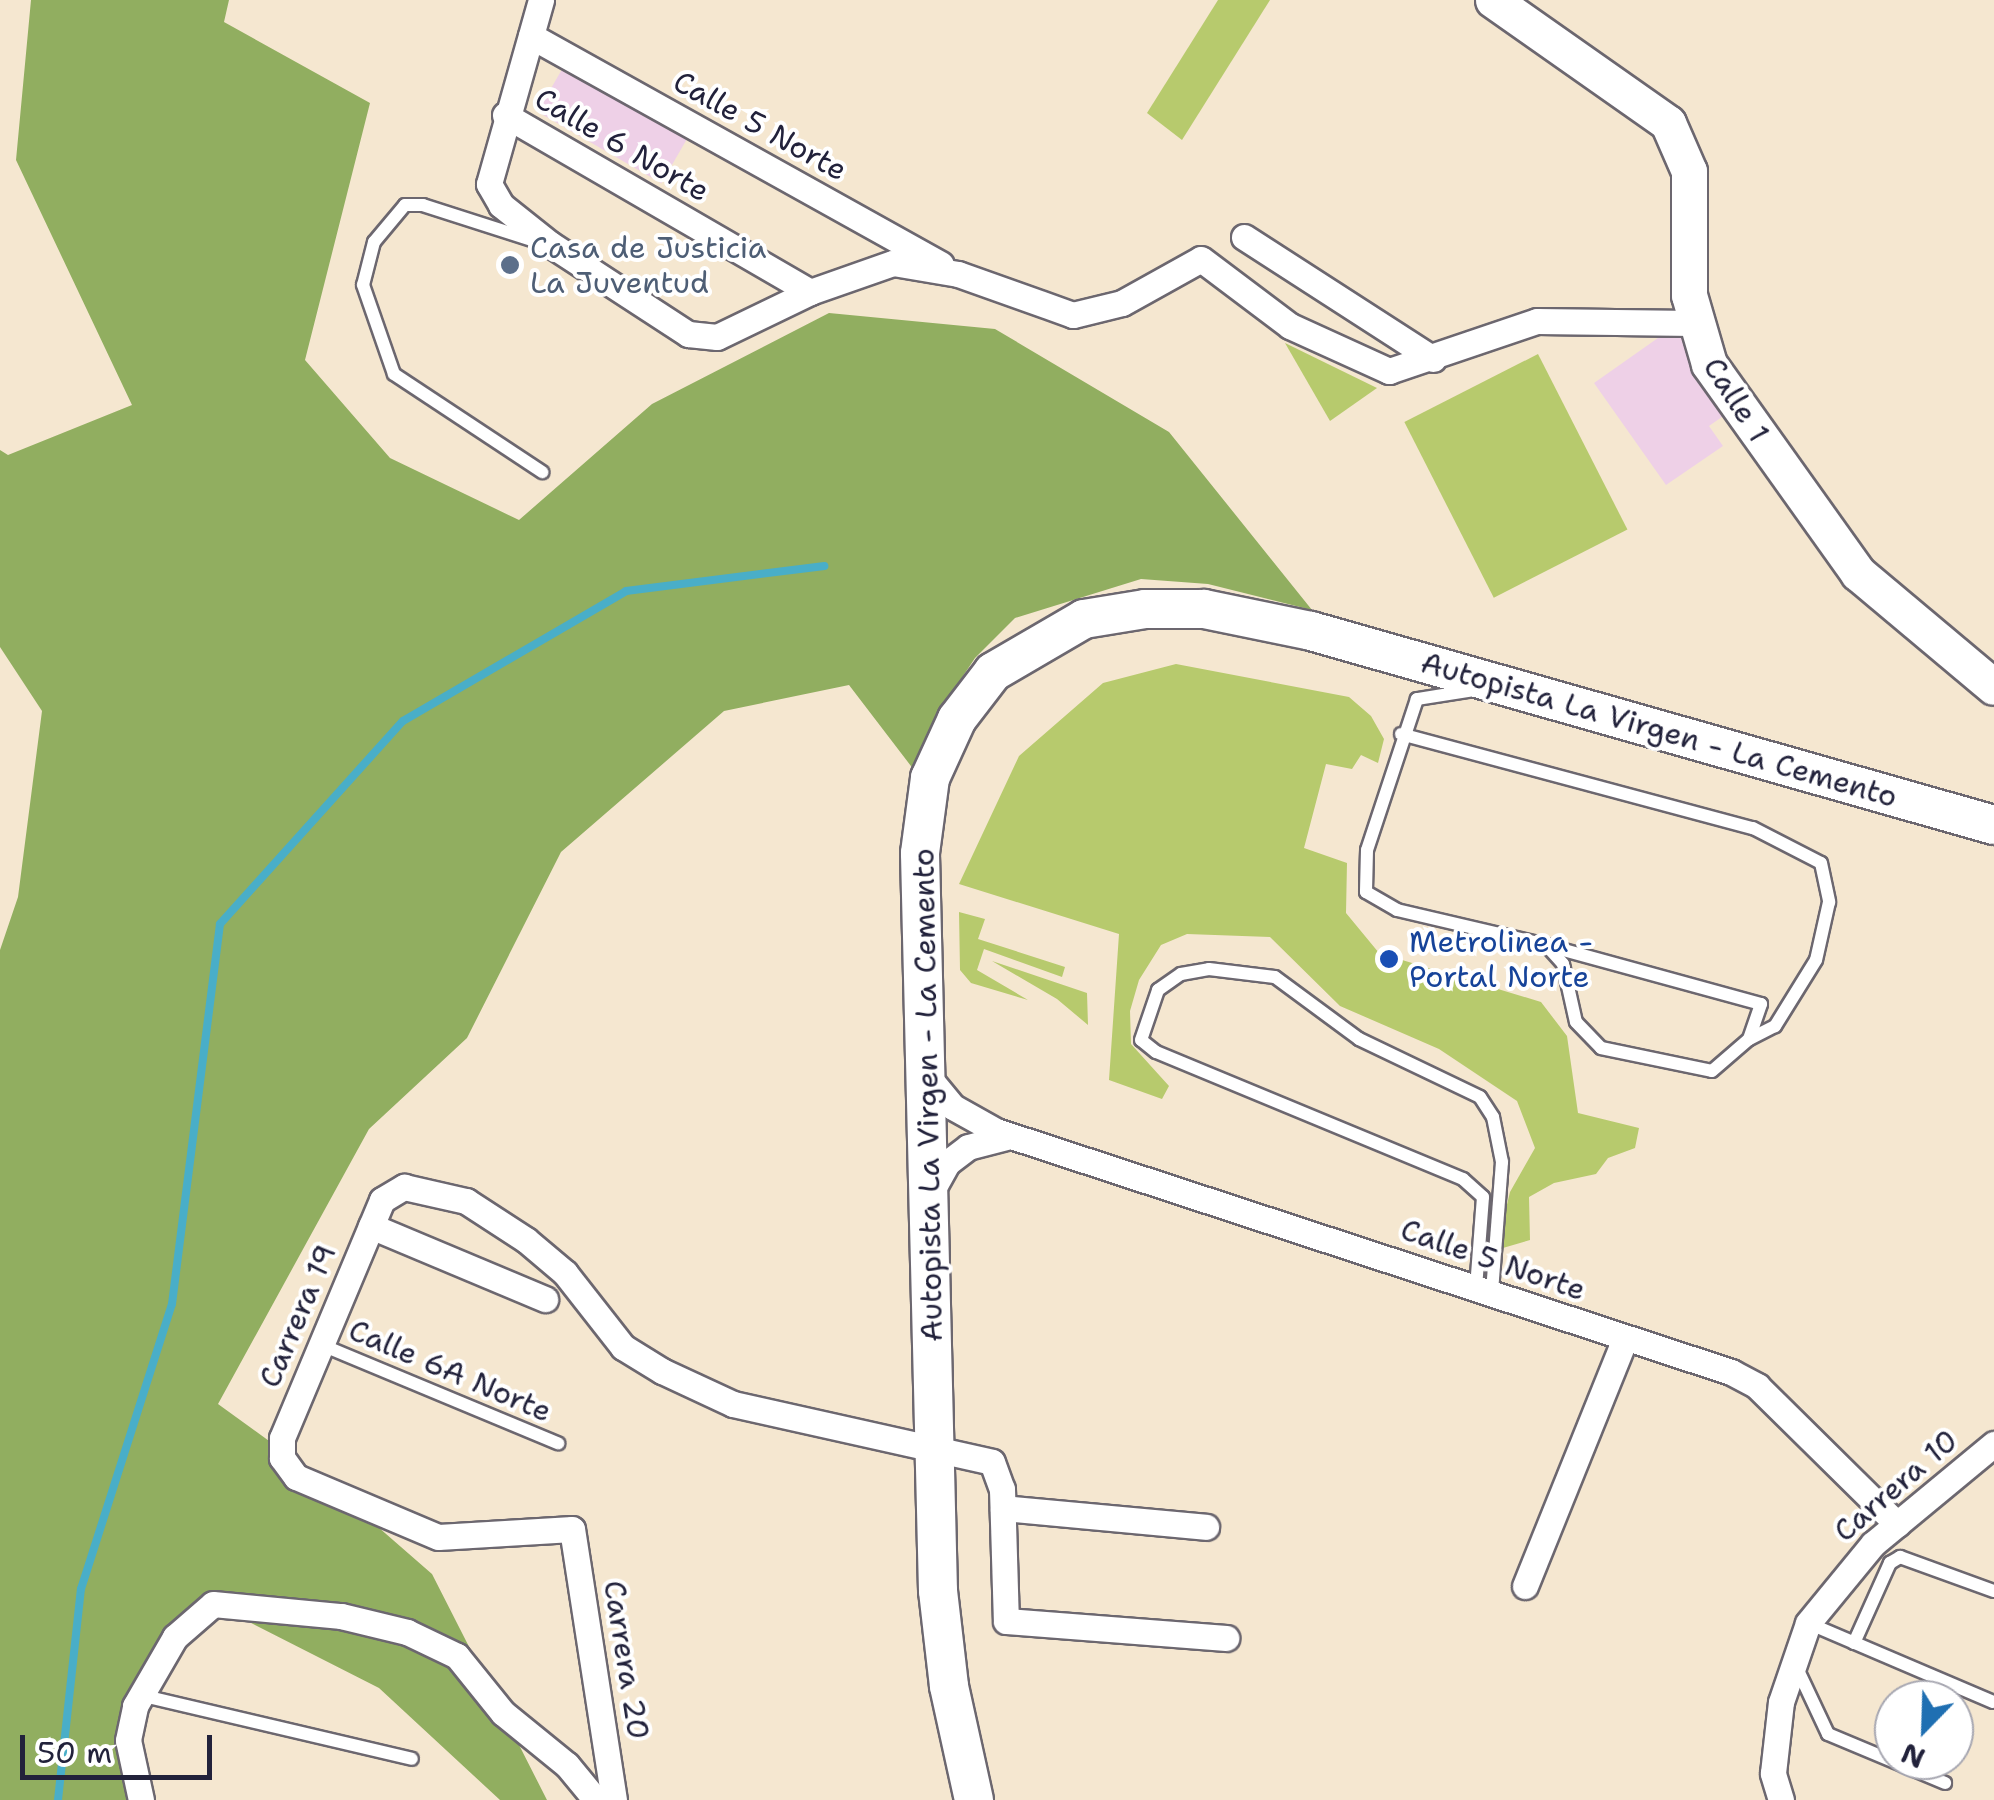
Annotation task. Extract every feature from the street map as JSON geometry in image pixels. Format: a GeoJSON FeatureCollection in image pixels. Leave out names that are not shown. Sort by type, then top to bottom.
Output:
{"type":"FeatureCollection","features":[{"type":"Feature","properties":{"kind":"main road","name":"Autopista La Virgen - La Cemento"},"geometry":{"type":"LineString","coordinates":[[974,1800],[949,1686],[938,1591],[938,1449],[926,1212],[920,853],[930,778],[956,719],[993,672],[1034,643],[1084,620],[1144,609],[1204,609],[1311,631],[1994,825]]}},
{"type":"Feature","properties":{"kind":"street"},"geometry":{"type":"LineString","coordinates":[[541,0],[505,116],[489,184],[501,205],[550,244],[699,336],[716,337],[810,292],[893,263],[958,274],[1073,315],[1122,302],[1201,259],[1290,326],[1389,371],[1538,321],[1694,323]]}},
{"type":"Feature","properties":{"kind":"street","name":"Calle 1"},"geometry":{"type":"LineString","coordinates":[[1493,0],[1655,108],[1677,138],[1691,182],[1687,261],[1694,323],[1724,388],[1845,558],[1994,686]]}},
{"type":"Feature","properties":{"kind":"street","name":"Calle 5 Norte"},"geometry":{"type":"LineString","coordinates":[[531,36],[958,274]]}},
{"type":"Feature","properties":{"kind":"street","name":"Calle 6 Norte"},"geometry":{"type":"LineString","coordinates":[[505,116],[810,292]]}},
{"type":"Feature","properties":{"kind":"street"},"geometry":{"type":"LineString","coordinates":[[1244,236],[1433,359]]}},
{"type":"Feature","properties":{"kind":"street","name":"Calle 5 Norte"},"geometry":{"type":"LineString","coordinates":[[923,1070],[973,1121],[1484,1290],[1757,1386],[1896,1524]]}},
{"type":"Feature","properties":{"kind":"street"},"geometry":{"type":"LineString","coordinates":[[926,1212],[947,1163],[993,1137],[1020,1136]]}},
{"type":"Feature","properties":{"kind":"street","name":"Carrera 19"},"geometry":{"type":"LineString","coordinates":[[572,1529],[438,1537],[296,1477],[282,1458],[282,1438],[382,1200],[404,1187],[466,1201],[565,1273],[622,1347],[733,1404],[938,1449]]}},
{"type":"Feature","properties":{"kind":"street"},"geometry":{"type":"LineString","coordinates":[[371,1226],[545,1299]]}},
{"type":"Feature","properties":{"kind":"street"},"geometry":{"type":"LineString","coordinates":[[1525,1586],[1625,1339]]}},
{"type":"Feature","properties":{"kind":"street"},"geometry":{"type":"LineString","coordinates":[[938,1449],[992,1462],[1003,1508],[1006,1622],[1226,1638]]}},
{"type":"Feature","properties":{"kind":"street","name":"Carrera 10"},"geometry":{"type":"LineString","coordinates":[[1781,1800],[1773,1773],[1792,1659],[1808,1623],[1853,1565],[1896,1524],[1988,1456]]}},
{"type":"Feature","properties":{"kind":"street"},"geometry":{"type":"LineString","coordinates":[[1003,1508],[1206,1527]]}},
{"type":"Feature","properties":{"kind":"street","name":"Carrera 20"},"geometry":{"type":"LineString","coordinates":[[572,1529],[614,1800]]}},
{"type":"Feature","properties":{"kind":"street"},"geometry":{"type":"LineString","coordinates":[[141,1800],[128,1740],[134,1706],[144,1696],[174,1637],[197,1612],[214,1604],[300,1609],[424,1640],[457,1656],[503,1713],[567,1765],[596,1800]]}},
{"type":"Feature","properties":{"kind":"lane"},"geometry":{"type":"LineString","coordinates":[[542,472],[394,374],[363,285],[374,242],[404,205],[423,204],[550,244]]}},
{"type":"Feature","properties":{"kind":"lane"},"geometry":{"type":"LineString","coordinates":[[1506,686],[1417,699],[1401,734],[1367,850],[1366,892],[1398,910],[1761,1004],[1749,1038]]}},
{"type":"Feature","properties":{"kind":"lane"},"geometry":{"type":"LineString","coordinates":[[1401,734],[1753,828],[1820,863],[1829,902],[1816,960],[1775,1026],[1749,1038],[1712,1071],[1602,1048],[1576,1022],[1563,964],[1546,946]]}},
{"type":"Feature","properties":{"kind":"lane"},"geometry":{"type":"LineString","coordinates":[[1210,969],[1275,977],[1346,1031],[1480,1098],[1493,1117],[1502,1162],[1484,1290],[1483,1197],[1463,1179],[1156,1052],[1140,1040],[1158,990],[1182,974],[1210,969]]}},
{"type":"Feature","properties":{"kind":"lane","name":"Calle 6A Norte"},"geometry":{"type":"LineString","coordinates":[[322,1344],[558,1443]]}},
{"type":"Feature","properties":{"kind":"lane"},"geometry":{"type":"LineString","coordinates":[[1854,1643],[1890,1563],[1900,1557],[1994,1591]]}},
{"type":"Feature","properties":{"kind":"lane"},"geometry":{"type":"LineString","coordinates":[[1808,1623],[1993,1702]]}},
{"type":"Feature","properties":{"kind":"lane"},"geometry":{"type":"LineString","coordinates":[[1792,1659],[1828,1734],[1945,1783]]}},
{"type":"Feature","properties":{"kind":"lane"},"geometry":{"type":"LineString","coordinates":[[144,1696],[412,1759]]}},
{"type":"Feature","properties":{"kind":"shaded area"},"geometry":{"type":"Polygon","coordinates":[[[568,59],[692,130],[661,183],[538,112],[568,59]]]}},
{"type":"Feature","properties":{"kind":"shaded area"},"geometry":{"type":"Polygon","coordinates":[[[1675,326],[1729,412],[1709,426],[1723,446],[1666,485],[1594,383],[1675,326]]]}},
{"type":"Feature","properties":{"kind":"green space"},"geometry":{"type":"Polygon","coordinates":[[[31,0],[229,0],[224,22],[370,103],[305,360],[390,458],[519,520],[652,404],[829,313],[995,329],[1169,432],[1312,610],[1208,584],[1141,579],[1015,618],[975,658],[941,709],[914,770],[849,685],[724,711],[561,852],[467,1038],[369,1129],[218,1404],[331,1486],[432,1574],[547,1800],[500,1800],[379,1688],[208,1601],[127,1734],[136,1800],[0,1800],[0,950],[18,897],[42,711],[0,647],[0,450],[8,455],[132,405],[16,160],[31,0]]]}},
{"type":"Feature","properties":{"kind":"green space"},"geometry":{"type":"Polygon","coordinates":[[[1218,0],[1270,0],[1182,140],[1147,113],[1218,0]]]}},
{"type":"Feature","properties":{"kind":"green space"},"geometry":{"type":"Polygon","coordinates":[[[1285,343],[1377,388],[1330,421],[1285,343]]]}},
{"type":"Feature","properties":{"kind":"green space"},"geometry":{"type":"Polygon","coordinates":[[[1538,354],[1627,530],[1494,598],[1404,422],[1538,354]]]}},
{"type":"Feature","properties":{"kind":"green space"},"geometry":{"type":"Polygon","coordinates":[[[1176,664],[1349,697],[1371,716],[1384,739],[1378,763],[1361,755],[1352,769],[1326,764],[1304,848],[1347,863],[1346,913],[1379,953],[1541,1002],[1567,1036],[1578,1113],[1639,1128],[1635,1148],[1608,1158],[1596,1174],[1554,1183],[1529,1197],[1530,1240],[1496,1250],[1510,1192],[1535,1148],[1517,1101],[1439,1049],[1340,1006],[1270,937],[1187,934],[1161,945],[1139,980],[1130,1011],[1131,1044],[1169,1086],[1162,1099],[1109,1080],[1119,934],[959,884],[1019,756],[1103,683],[1176,664]]]}},
{"type":"Feature","properties":{"kind":"green space"},"geometry":{"type":"Polygon","coordinates":[[[959,912],[985,919],[978,939],[1065,967],[1062,977],[984,949],[977,970],[1028,1000],[971,983],[960,970],[959,912]]]}},
{"type":"Feature","properties":{"kind":"green space"},"geometry":{"type":"Polygon","coordinates":[[[992,961],[1087,993],[1088,1025],[1057,999],[992,961]]]}},
{"type":"Feature","properties":{"kind":"waterway"},"geometry":{"type":"LineString","coordinates":[[58,1800],[81,1589],[172,1304],[220,924],[403,721],[626,591],[824,566]]}},
{"type":"Feature","properties":{"kind":"place","name":"Casa de Justicia La Juventud"},"geometry":{"type":"Point","coordinates":[510,265]}},
{"type":"Feature","properties":{"kind":"place","name":"Metrolinea - Portal Norte"},"geometry":{"type":"Point","coordinates":[1389,959]}}]}
